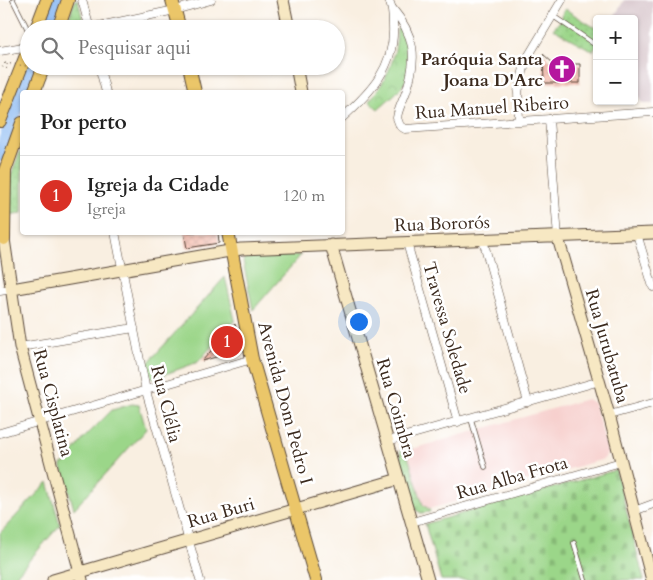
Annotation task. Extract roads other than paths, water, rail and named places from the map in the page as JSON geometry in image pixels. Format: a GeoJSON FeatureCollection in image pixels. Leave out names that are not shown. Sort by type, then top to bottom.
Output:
{"type":"FeatureCollection","features":[{"type":"Feature","properties":{"kind":"main road"},"geometry":{"type":"LineString","coordinates":[[40,20],[48,0]]}},
{"type":"Feature","properties":{"kind":"main road"},"geometry":{"type":"LineString","coordinates":[[61,20],[68,0]]}},
{"type":"Feature","properties":{"kind":"main road"},"geometry":{"type":"LineString","coordinates":[[174,5],[178,20]]}},
{"type":"Feature","properties":{"kind":"main road"},"geometry":{"type":"LineString","coordinates":[[0,121],[20,70]]}},
{"type":"Feature","properties":{"kind":"main road"},"geometry":{"type":"LineString","coordinates":[[35,90],[41,75]]}},
{"type":"Feature","properties":{"kind":"main road"},"geometry":{"type":"LineString","coordinates":[[191,75],[195,90]]}},
{"type":"Feature","properties":{"kind":"main road"},"geometry":{"type":"LineString","coordinates":[[0,186],[20,129]]}},
{"type":"Feature","properties":{"kind":"main road"},"geometry":{"type":"LineString","coordinates":[[2,236],[5,170]]}},
{"type":"Feature","properties":{"kind":"main road","name":"Avenida Dom Pedro I"},"geometry":{"type":"LineString","coordinates":[[229,235],[252,359],[316,580]]}},
{"type":"Feature","properties":{"kind":"street"},"geometry":{"type":"LineString","coordinates":[[118,20],[174,5],[211,0]]}},
{"type":"Feature","properties":{"kind":"street"},"geometry":{"type":"LineString","coordinates":[[284,0],[287,20]]}},
{"type":"Feature","properties":{"kind":"street"},"geometry":{"type":"LineString","coordinates":[[519,121],[518,92],[522,70],[532,49],[562,0]]}},
{"type":"Feature","properties":{"kind":"street"},"geometry":{"type":"LineString","coordinates":[[83,3],[86,20]]}},
{"type":"Feature","properties":{"kind":"street"},"geometry":{"type":"LineString","coordinates":[[345,115],[373,88],[383,73],[393,42],[391,3]]}},
{"type":"Feature","properties":{"kind":"street","name":"Rua Manuel Ribeiro"},"geometry":{"type":"LineString","coordinates":[[391,3],[406,25],[413,49],[410,76],[398,113],[400,126],[411,130],[653,112]]}},
{"type":"Feature","properties":{"kind":"street"},"geometry":{"type":"LineString","coordinates":[[0,51],[20,48]]}},
{"type":"Feature","properties":{"kind":"street"},"geometry":{"type":"LineString","coordinates":[[101,75],[105,90]]}},
{"type":"Feature","properties":{"kind":"street"},"geometry":{"type":"LineString","coordinates":[[298,75],[301,90]]}},
{"type":"Feature","properties":{"kind":"street","name":"Rua Jurubatuba"},"geometry":{"type":"LineString","coordinates":[[549,119],[558,238],[600,381],[652,580]]}},
{"type":"Feature","properties":{"kind":"street","name":"Rua Bororós"},"geometry":{"type":"LineString","coordinates":[[12,289],[232,250],[653,233]]}},
{"type":"Feature","properties":{"kind":"street"},"geometry":{"type":"LineString","coordinates":[[637,234],[653,288]]}},
{"type":"Feature","properties":{"kind":"street","name":"Rua Clélia"},"geometry":{"type":"LineString","coordinates":[[116,235],[146,391],[200,580]]}},
{"type":"Feature","properties":{"kind":"street","name":"Rua Cisplatina"},"geometry":{"type":"LineString","coordinates":[[2,236],[20,347],[81,576]]}},
{"type":"Feature","properties":{"kind":"street"},"geometry":{"type":"LineString","coordinates":[[482,240],[528,402]]}},
{"type":"Feature","properties":{"kind":"street","name":"Travessa Soledade"},"geometry":{"type":"LineString","coordinates":[[407,243],[458,422]]}},
{"type":"Feature","properties":{"kind":"street","name":"Rua Coimbra"},"geometry":{"type":"LineString","coordinates":[[331,245],[428,580]]}},
{"type":"Feature","properties":{"kind":"street"},"geometry":{"type":"LineString","coordinates":[[0,291],[12,289]]}},
{"type":"Feature","properties":{"kind":"street"},"geometry":{"type":"LineString","coordinates":[[20,347],[134,328]]}},
{"type":"Feature","properties":{"kind":"street"},"geometry":{"type":"LineString","coordinates":[[0,433],[252,359]]}},
{"type":"Feature","properties":{"kind":"street"},"geometry":{"type":"LineString","coordinates":[[388,441],[600,381]]}},
{"type":"Feature","properties":{"kind":"street"},"geometry":{"type":"LineString","coordinates":[[609,416],[653,403]]}},
{"type":"Feature","properties":{"kind":"street","name":"Rua Alba Frota"},"geometry":{"type":"LineString","coordinates":[[412,522],[621,462]]}},
{"type":"Feature","properties":{"kind":"street","name":"Rua Buri"},"geometry":{"type":"LineString","coordinates":[[53,580],[81,576],[188,541],[399,479]]}},
{"type":"Feature","properties":{"kind":"street"},"geometry":{"type":"LineString","coordinates":[[634,511],[653,504]]}},
{"type":"Feature","properties":{"kind":"lane"},"geometry":{"type":"LineString","coordinates":[[13,0],[23,20]]}},
{"type":"Feature","properties":{"kind":"lane"},"geometry":{"type":"LineString","coordinates":[[553,16],[593,43]]}},
{"type":"Feature","properties":{"kind":"lane"},"geometry":{"type":"LineString","coordinates":[[470,418],[485,467]]}},
{"type":"Feature","properties":{"kind":"lane"},"geometry":{"type":"LineString","coordinates":[[574,543],[585,580]]}},
{"type":"Feature","properties":{"kind":"waterway"},"geometry":{"type":"LineString","coordinates":[[48,20],[56,0]]}},
{"type":"Feature","properties":{"kind":"waterway"},"geometry":{"type":"LineString","coordinates":[[23,90],[28,75]]}},
{"type":"Feature","properties":{"kind":"waterway"},"geometry":{"type":"LineString","coordinates":[[0,155],[20,98]]}},
{"type":"Feature","properties":{"kind":"place","name":"Paróquia Santa Joana D'Arc"},"geometry":{"type":"Point","coordinates":[562,69]}},
{"type":"Feature","properties":{"kind":"place","name":"Igreja da Cidade"},"geometry":{"type":"Point","coordinates":[227,342]}}]}
